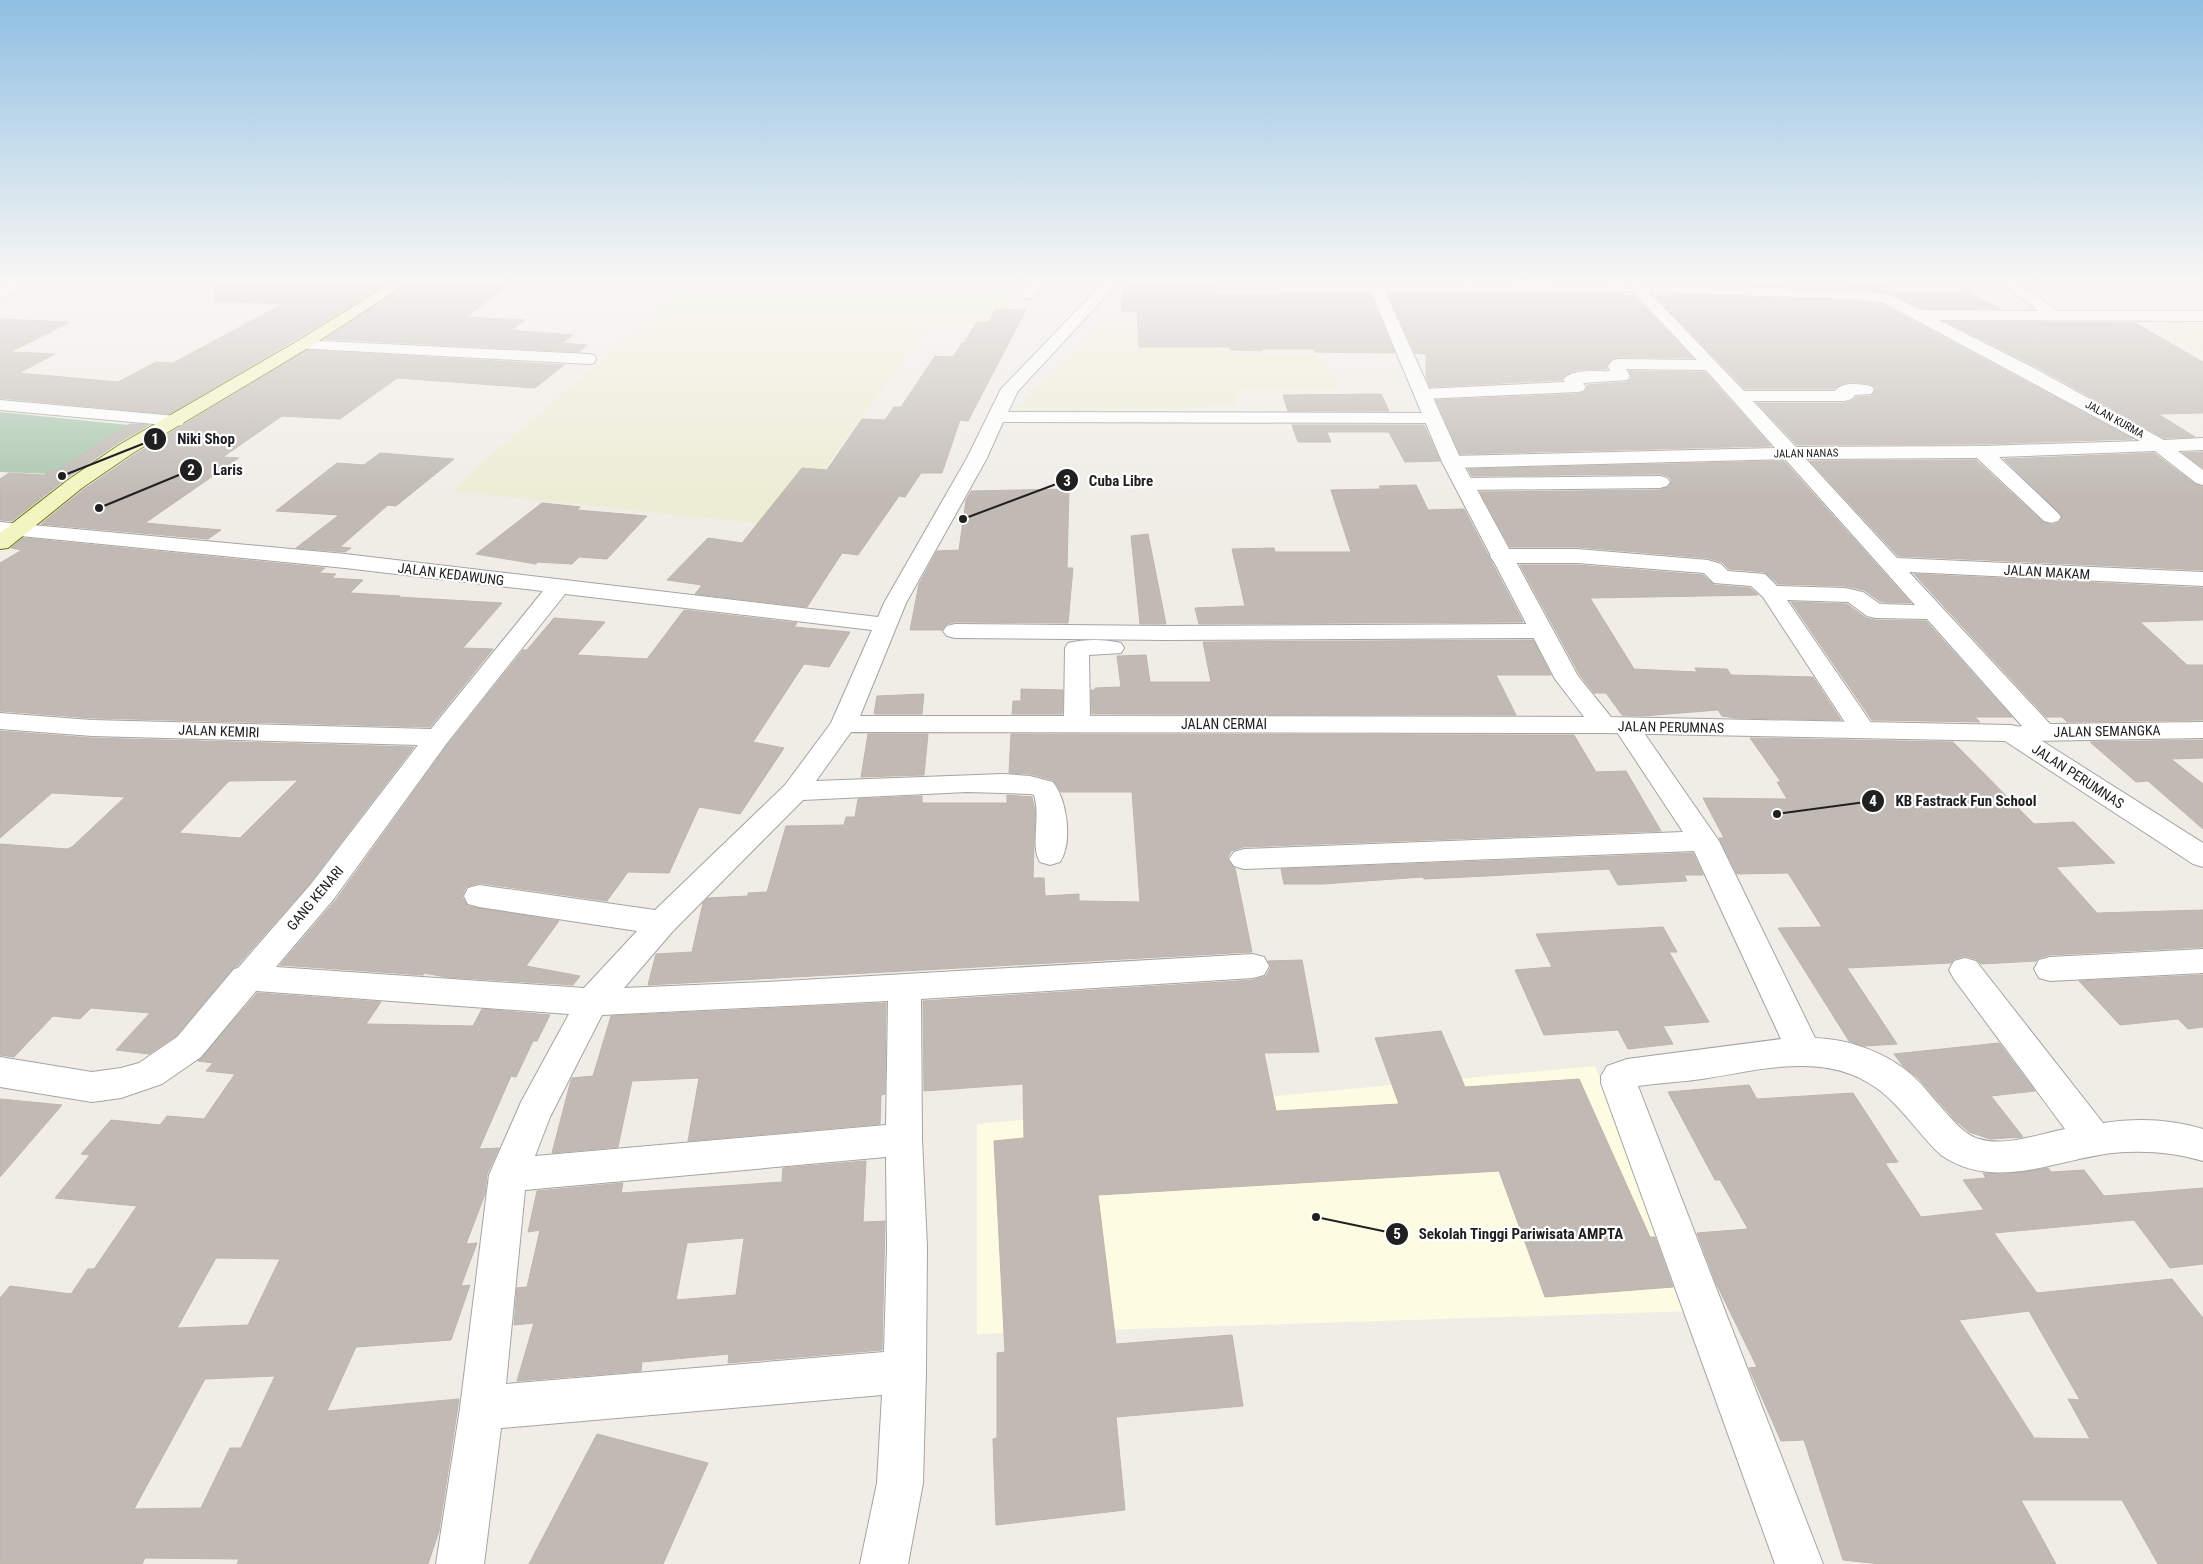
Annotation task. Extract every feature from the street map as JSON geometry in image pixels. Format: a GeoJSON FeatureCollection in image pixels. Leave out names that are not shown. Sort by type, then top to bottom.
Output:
{"type":"FeatureCollection","features":[{"type":"Feature","properties":{"kind":"main road"},"geometry":{"type":"LineString","coordinates":[[5,533],[126,449],[285,355]]}},
{"type":"Feature","properties":{"kind":"street"},"geometry":{"type":"LineString","coordinates":[[506,355],[588,359]]}},
{"type":"Feature","properties":{"kind":"street"},"geometry":{"type":"LineString","coordinates":[[460,1564],[498,1285],[508,1175],[534,1113],[592,1002],[662,923],[795,792],[844,724],[895,603],[972,466],[1010,389],[1042,355]]}},
{"type":"Feature","properties":{"kind":"street","name":"JALAN PERUMNAS"},"geometry":{"type":"LineString","coordinates":[[1407,355],[1452,462],[1567,679],[1615,725],[2011,733],[2203,857]]}},
{"type":"Feature","properties":{"kind":"street"},"geometry":{"type":"LineString","coordinates":[[1703,355],[2042,732]]}},
{"type":"Feature","properties":{"kind":"street","name":"JALAN KURMA"},"geometry":{"type":"LineString","coordinates":[[1995,355],[2160,445],[2171,456],[2203,479]]}},
{"type":"Feature","properties":{"kind":"street"},"geometry":{"type":"LineString","coordinates":[[1424,394],[1577,387],[1572,380],[1575,378],[1621,376],[1616,366],[1619,364],[1712,364]]}},
{"type":"Feature","properties":{"kind":"street"},"geometry":{"type":"LineString","coordinates":[[1739,396],[1844,396],[1846,395],[1845,390],[1865,390]]}},
{"type":"Feature","properties":{"kind":"street"},"geometry":{"type":"LineString","coordinates":[[0,405],[176,421]]}},
{"type":"Feature","properties":{"kind":"street"},"geometry":{"type":"LineString","coordinates":[[997,417],[1432,418]]}},
{"type":"Feature","properties":{"kind":"street","name":"JALAN NANAS"},"geometry":{"type":"LineString","coordinates":[[1452,462],[1790,453],[1982,452],[2203,444]]}},
{"type":"Feature","properties":{"kind":"street"},"geometry":{"type":"LineString","coordinates":[[1982,452],[2051,516]]}},
{"type":"Feature","properties":{"kind":"street"},"geometry":{"type":"LineString","coordinates":[[1464,484],[1660,482],[1636,457]]}},
{"type":"Feature","properties":{"kind":"street","name":"JALAN KEDAWUNG"},"geometry":{"type":"LineString","coordinates":[[5,533],[346,561],[886,625]]}},
{"type":"Feature","properties":{"kind":"street"},"geometry":{"type":"LineString","coordinates":[[1501,556],[1578,556],[1708,566],[1722,578],[1757,579],[1771,593],[1863,730]]}},
{"type":"Feature","properties":{"kind":"street","name":"JALAN MAKAM"},"geometry":{"type":"LineString","coordinates":[[1890,564],[2203,579]]}},
{"type":"Feature","properties":{"kind":"street","name":"GANG KENARI"},"geometry":{"type":"LineString","coordinates":[[0,1072],[92,1087],[121,1083],[150,1074],[189,1047],[246,978],[322,892],[438,737],[559,587]]}},
{"type":"Feature","properties":{"kind":"street"},"geometry":{"type":"LineString","coordinates":[[1771,593],[1845,595],[1855,597],[1875,611],[1934,612]]}},
{"type":"Feature","properties":{"kind":"street"},"geometry":{"type":"LineString","coordinates":[[955,631],[1544,638]]}},
{"type":"Feature","properties":{"kind":"street"},"geometry":{"type":"LineString","coordinates":[[1077,724],[1078,648],[1544,638]]}},
{"type":"Feature","properties":{"kind":"street","name":"JALAN KEMIRI"},"geometry":{"type":"LineString","coordinates":[[0,722],[102,728],[438,737]]}},
{"type":"Feature","properties":{"kind":"street","name":"JALAN CERMAI"},"geometry":{"type":"LineString","coordinates":[[844,724],[1615,725]]}},
{"type":"Feature","properties":{"kind":"street"},"geometry":{"type":"LineString","coordinates":[[1615,725],[1704,842],[1804,1051]]}},
{"type":"Feature","properties":{"kind":"street","name":"JALAN SEMANGKA"},"geometry":{"type":"LineString","coordinates":[[2011,733],[2203,730]]}},
{"type":"Feature","properties":{"kind":"street"},"geometry":{"type":"LineString","coordinates":[[795,792],[993,783],[1038,786],[1044,789],[1050,801],[1050,855]]}},
{"type":"Feature","properties":{"kind":"street"},"geometry":{"type":"LineString","coordinates":[[1244,859],[1704,842]]}},
{"type":"Feature","properties":{"kind":"street"},"geometry":{"type":"LineString","coordinates":[[479,896],[662,923]]}},
{"type":"Feature","properties":{"kind":"street"},"geometry":{"type":"LineString","coordinates":[[2050,969],[2203,960]]}},
{"type":"Feature","properties":{"kind":"street"},"geometry":{"type":"LineString","coordinates":[[246,978],[592,1002],[766,996],[1253,966]]}},
{"type":"Feature","properties":{"kind":"street"},"geometry":{"type":"LineString","coordinates":[[1965,970],[2094,1139]]}},
{"type":"Feature","properties":{"kind":"street"},"geometry":{"type":"LineString","coordinates":[[884,1564],[900,1483],[905,1372],[907,1248],[904,1138],[905,987]]}},
{"type":"Feature","properties":{"kind":"street"},"geometry":{"type":"LineString","coordinates":[[1799,1564],[1619,1081],[1620,1076],[1804,1051],[1841,1055],[1872,1067],[1895,1082],[1958,1148],[1973,1155],[1995,1158],[2094,1139],[2155,1135],[2203,1144]]}},
{"type":"Feature","properties":{"kind":"street"},"geometry":{"type":"LineString","coordinates":[[508,1175],[904,1138]]}},
{"type":"Feature","properties":{"kind":"street"},"geometry":{"type":"LineString","coordinates":[[482,1408],[905,1372]]}},
{"type":"Feature","properties":{"kind":"shaded area"},"geometry":{"type":"Polygon","coordinates":[[[608,355],[907,355],[783,526],[453,491],[474,470],[608,355]]]}},
{"type":"Feature","properties":{"kind":"shaded area"},"geometry":{"type":"Polygon","coordinates":[[[1070,355],[1318,355],[1341,389],[1239,389],[1235,405],[1013,413],[1070,355]]]}},
{"type":"Feature","properties":{"kind":"shaded area"},"geometry":{"type":"Polygon","coordinates":[[[0,412],[129,425],[55,474],[0,472],[0,412]]]}},
{"type":"Feature","properties":{"kind":"shaded area"},"geometry":{"type":"Polygon","coordinates":[[[1595,1066],[1692,1311],[977,1334],[977,1124],[1595,1066]]]}},
{"type":"Feature","properties":{"kind":"building"},"geometry":{"type":"Polygon","coordinates":[[[0,355],[53,355],[19,373],[118,382],[156,362],[173,363],[188,355],[269,355],[169,414],[0,398],[0,355]]]}},
{"type":"Feature","properties":{"kind":"building"},"geometry":{"type":"Polygon","coordinates":[[[299,355],[392,355],[564,365],[535,388],[397,378],[340,419],[282,416],[223,457],[239,458],[145,523],[221,530],[208,539],[41,524],[83,490],[134,455],[299,355]]]}},
{"type":"Feature","properties":{"kind":"building"},"geometry":{"type":"Polygon","coordinates":[[[954,355],[1002,355],[968,421],[960,420],[942,473],[921,473],[905,497],[899,496],[858,555],[842,553],[807,607],[695,594],[702,585],[667,580],[708,538],[742,543],[802,468],[827,470],[862,419],[885,420],[894,407],[901,407],[935,356],[953,357],[954,355]]]}},
{"type":"Feature","properties":{"kind":"building"},"geometry":{"type":"Polygon","coordinates":[[[1426,355],[1690,355],[1693,358],[1619,357],[1612,359],[1607,365],[1607,369],[1578,370],[1566,375],[1561,380],[1430,387],[1426,377],[1426,355]]]}},
{"type":"Feature","properties":{"kind":"building"},"geometry":{"type":"Polygon","coordinates":[[[1712,355],[1976,355],[2133,439],[1982,444],[1797,445],[1757,403],[1844,403],[1852,401],[1856,397],[1871,396],[1876,389],[1871,384],[1852,382],[1842,384],[1834,389],[1745,389],[1712,355]]]}},
{"type":"Feature","properties":{"kind":"building"},"geometry":{"type":"Polygon","coordinates":[[[2013,355],[2191,355],[2203,362],[2203,413],[2158,414],[2195,437],[2164,438],[2013,355]]]}},
{"type":"Feature","properties":{"kind":"building"},"geometry":{"type":"Polygon","coordinates":[[[1629,371],[1705,372],[1771,446],[1460,454],[1436,400],[1577,394],[1584,392],[1588,387],[1587,385],[1627,382],[1632,377],[1629,371]]]}},
{"type":"Feature","properties":{"kind":"building"},"geometry":{"type":"Polygon","coordinates":[[[1381,394],[1389,411],[1288,411],[1283,395],[1381,394]]]}},
{"type":"Feature","properties":{"kind":"building"},"geometry":{"type":"Polygon","coordinates":[[[130,424],[149,425],[118,443],[67,478],[12,521],[0,520],[0,479],[9,473],[44,475],[52,470],[58,470],[130,424]]]}},
{"type":"Feature","properties":{"kind":"building"},"geometry":{"type":"Polygon","coordinates":[[[1292,425],[1424,425],[1440,461],[1405,462],[1389,432],[1327,432],[1331,442],[1298,442],[1292,425]]]}},
{"type":"Feature","properties":{"kind":"building"},"geometry":{"type":"Polygon","coordinates":[[[2203,452],[2203,468],[2183,453],[2203,452]]]}},
{"type":"Feature","properties":{"kind":"building"},"geometry":{"type":"Polygon","coordinates":[[[380,453],[454,459],[396,506],[388,505],[340,547],[351,548],[345,552],[296,548],[339,515],[276,511],[337,463],[364,465],[380,453]]]}},
{"type":"Feature","properties":{"kind":"building"},"geometry":{"type":"Polygon","coordinates":[[[2154,453],[2195,484],[2203,487],[2203,570],[1898,556],[1810,461],[1976,460],[2043,522],[2052,525],[2060,522],[2062,516],[2004,459],[2154,453]]]}},
{"type":"Feature","properties":{"kind":"building"},"geometry":{"type":"Polygon","coordinates":[[[1784,461],[1911,603],[1881,602],[1864,590],[1845,586],[1778,584],[1765,572],[1729,569],[1722,562],[1708,558],[1577,547],[1510,547],[1480,492],[1660,490],[1668,487],[1672,481],[1668,476],[1660,474],[1472,476],[1468,469],[1784,461]]]}},
{"type":"Feature","properties":{"kind":"building"},"geometry":{"type":"Polygon","coordinates":[[[1416,485],[1428,510],[1464,509],[1523,622],[1199,624],[1195,608],[1245,606],[1232,549],[1274,548],[1275,552],[1351,552],[1331,490],[1381,489],[1379,486],[1416,485]]]}},
{"type":"Feature","properties":{"kind":"building"},"geometry":{"type":"Polygon","coordinates":[[[1069,489],[1067,568],[1073,568],[1068,623],[955,622],[947,624],[942,630],[910,630],[919,584],[937,551],[959,550],[966,500],[971,491],[1069,489]]]}},
{"type":"Feature","properties":{"kind":"building"},"geometry":{"type":"Polygon","coordinates":[[[542,503],[580,507],[577,510],[647,516],[607,559],[579,557],[572,564],[537,562],[536,564],[476,554],[542,503]]]}},
{"type":"Feature","properties":{"kind":"building"},"geometry":{"type":"Polygon","coordinates":[[[1148,534],[1166,624],[1140,624],[1131,536],[1148,534]]]}},
{"type":"Feature","properties":{"kind":"building"},"geometry":{"type":"Polygon","coordinates":[[[23,538],[325,568],[319,573],[336,574],[332,578],[363,580],[350,593],[502,603],[463,648],[493,649],[430,727],[92,718],[0,711],[0,563],[22,550],[11,548],[23,538]]]}},
{"type":"Feature","properties":{"kind":"building"},"geometry":{"type":"Polygon","coordinates":[[[1520,565],[1577,565],[1703,575],[1714,585],[1750,588],[1758,595],[1590,598],[1634,669],[1697,672],[1695,668],[1727,669],[1731,675],[1813,677],[1841,720],[1736,718],[1722,716],[1718,710],[1643,716],[1622,715],[1606,693],[1594,693],[1580,675],[1520,565]]]}},
{"type":"Feature","properties":{"kind":"building"},"geometry":{"type":"Polygon","coordinates":[[[1914,574],[2203,588],[2203,620],[2140,622],[2187,665],[2203,665],[2203,720],[2067,722],[2062,717],[2046,717],[1914,574]]]}},
{"type":"Feature","properties":{"kind":"building"},"geometry":{"type":"Polygon","coordinates":[[[1791,602],[1847,604],[1866,618],[1875,620],[1926,621],[2012,717],[1975,717],[1980,722],[1872,720],[1791,602]]]}},
{"type":"Feature","properties":{"kind":"building"},"geometry":{"type":"Polygon","coordinates":[[[684,610],[797,623],[794,627],[850,632],[829,667],[804,664],[753,742],[784,748],[740,814],[699,807],[669,873],[628,872],[607,901],[479,883],[466,887],[462,897],[468,906],[559,921],[526,966],[580,976],[573,985],[446,977],[424,973],[423,975],[280,965],[335,901],[448,744],[523,650],[527,650],[554,618],[605,622],[577,655],[647,659],[684,610]]]}},
{"type":"Feature","properties":{"kind":"building"},"geometry":{"type":"Polygon","coordinates":[[[1533,640],[1551,675],[1496,675],[1516,715],[1092,714],[1091,690],[1095,690],[1095,688],[1121,687],[1117,656],[1146,655],[1150,682],[1211,682],[1203,642],[1533,640]]]}},
{"type":"Feature","properties":{"kind":"building"},"geometry":{"type":"Polygon","coordinates":[[[1021,689],[1063,690],[1062,714],[1012,714],[1013,701],[1021,701],[1021,689]]]}},
{"type":"Feature","properties":{"kind":"building"},"geometry":{"type":"Polygon","coordinates":[[[924,694],[922,714],[874,714],[877,696],[924,694]]]}},
{"type":"Feature","properties":{"kind":"building"},"geometry":{"type":"Polygon","coordinates":[[[0,731],[92,738],[414,747],[310,883],[237,966],[233,968],[176,1036],[149,1054],[116,1050],[150,1013],[91,1008],[80,1019],[53,1016],[14,1057],[0,1055],[0,844],[67,849],[72,847],[125,797],[52,793],[0,838],[0,731]],[[298,780],[229,781],[179,833],[240,838],[298,780]]]}},
{"type":"Feature","properties":{"kind":"building"},"geometry":{"type":"Polygon","coordinates":[[[868,734],[928,734],[924,775],[861,777],[868,734]]]}},
{"type":"Feature","properties":{"kind":"building"},"geometry":{"type":"Polygon","coordinates":[[[1011,734],[1574,735],[1596,772],[1626,771],[1661,831],[1243,847],[1231,851],[1227,859],[1235,868],[1252,952],[648,985],[656,954],[692,952],[703,903],[708,898],[748,896],[748,893],[767,892],[786,826],[844,825],[846,817],[855,817],[858,799],[922,796],[922,803],[1007,803],[1007,795],[1032,797],[1035,812],[1033,878],[1044,878],[1045,896],[1079,894],[1079,901],[1140,902],[1132,792],[1061,792],[1053,780],[1030,774],[1009,773],[1011,734]]]}},
{"type":"Feature","properties":{"kind":"building"},"geometry":{"type":"Polygon","coordinates":[[[1750,738],[1953,742],[2034,824],[2074,822],[2115,863],[2056,867],[2097,913],[2203,910],[2203,947],[2050,955],[2039,958],[2036,961],[1981,964],[1976,959],[1965,956],[1954,959],[1951,963],[1847,968],[1897,1044],[1864,1046],[1849,1041],[1778,928],[1822,927],[1788,873],[1737,874],[1719,838],[1724,838],[1703,798],[1787,799],[1777,782],[1781,782],[1750,738]]]}},
{"type":"Feature","properties":{"kind":"building"},"geometry":{"type":"Polygon","coordinates":[[[2203,740],[2203,758],[2171,759],[2203,784],[2203,829],[2148,781],[2136,782],[2090,742],[2203,740]]]}},
{"type":"Feature","properties":{"kind":"building"},"geometry":{"type":"Polygon","coordinates":[[[1693,853],[1703,875],[1684,875],[1687,881],[1618,885],[1609,869],[1424,879],[1423,877],[1322,884],[1284,884],[1281,869],[1693,853]]]}},
{"type":"Feature","properties":{"kind":"building"},"geometry":{"type":"Polygon","coordinates":[[[1663,927],[1677,952],[1669,952],[1709,1022],[1663,1026],[1673,1044],[1628,1049],[1618,1030],[1544,1035],[1515,970],[1552,967],[1536,934],[1663,927]]]}},
{"type":"Feature","properties":{"kind":"building"},"geometry":{"type":"Polygon","coordinates":[[[1302,960],[1319,1052],[1264,1053],[1276,1111],[1399,1104],[1375,1038],[1441,1031],[1465,1087],[1579,1079],[1650,1237],[1655,1237],[1673,1287],[1545,1297],[1499,1171],[1098,1195],[1116,1344],[1232,1335],[1243,1406],[1116,1417],[1125,1510],[996,1525],[993,1439],[997,1438],[997,1353],[1005,1352],[994,1141],[1024,1138],[1023,1084],[924,1091],[923,1001],[1253,980],[1266,976],[1271,967],[1268,961],[1302,960]]]}},
{"type":"Feature","properties":{"kind":"building"},"geometry":{"type":"Polygon","coordinates":[[[2203,975],[2203,1027],[2188,1029],[2178,1019],[2120,1025],[2079,981],[2203,975]]]}},
{"type":"Feature","properties":{"kind":"building"},"geometry":{"type":"Polygon","coordinates":[[[257,993],[381,1002],[366,1024],[473,1026],[482,1009],[550,1015],[537,1041],[533,1041],[516,1077],[511,1076],[479,1149],[499,1148],[487,1174],[485,1194],[466,1244],[477,1243],[461,1286],[470,1285],[451,1340],[356,1347],[327,1411],[459,1399],[439,1531],[428,1564],[237,1564],[239,1559],[145,1558],[142,1564],[0,1564],[0,1298],[10,1286],[71,1294],[88,1269],[94,1269],[137,1206],[55,1198],[90,1155],[81,1154],[111,1120],[160,1125],[167,1116],[204,1119],[235,1074],[206,1071],[213,1063],[198,1061],[257,993]],[[216,1258],[177,1328],[248,1325],[280,1259],[216,1258]],[[275,1376],[205,1379],[134,1509],[201,1508],[230,1448],[241,1448],[275,1376]]]}},
{"type":"Feature","properties":{"kind":"building"},"geometry":{"type":"Polygon","coordinates":[[[886,1003],[885,1094],[881,1095],[880,1124],[688,1141],[699,1078],[632,1081],[618,1147],[552,1153],[571,1080],[572,1078],[593,1076],[611,1016],[886,1003]]]}},
{"type":"Feature","properties":{"kind":"building"},"geometry":{"type":"Polygon","coordinates":[[[1999,1043],[2035,1091],[1991,1096],[2023,1137],[1990,1139],[1969,1132],[1955,1120],[1918,1078],[1903,1066],[1894,1054],[1999,1043]]]}},
{"type":"Feature","properties":{"kind":"building"},"geometry":{"type":"Polygon","coordinates":[[[1749,1085],[1757,1099],[1853,1093],[1898,1162],[1885,1163],[1921,1217],[1984,1210],[1963,1180],[1986,1178],[1983,1173],[2004,1174],[2048,1168],[2051,1172],[2084,1170],[2104,1196],[2203,1188],[2203,1264],[2170,1268],[2134,1220],[1994,1233],[2037,1293],[2172,1279],[2203,1318],[2203,1564],[2158,1564],[2122,1500],[2021,1500],[2056,1564],[1881,1564],[1843,1560],[1804,1440],[1781,1441],[1749,1368],[1757,1367],[1716,1283],[1697,1233],[1748,1229],[1720,1180],[1715,1180],[1668,1092],[1749,1085]],[[2029,1311],[1959,1320],[2034,1438],[2090,1439],[2068,1399],[2080,1400],[2029,1311]]]}},
{"type":"Feature","properties":{"kind":"building"},"geometry":{"type":"Polygon","coordinates":[[[0,1099],[62,1105],[0,1177],[0,1099]]]}},
{"type":"Feature","properties":{"kind":"building"},"geometry":{"type":"Polygon","coordinates":[[[866,1161],[863,1222],[885,1221],[882,1350],[728,1363],[729,1354],[642,1362],[641,1371],[517,1381],[534,1323],[514,1325],[517,1288],[527,1287],[540,1230],[528,1232],[537,1191],[623,1183],[621,1193],[782,1182],[783,1168],[866,1161]],[[744,1238],[687,1243],[676,1300],[736,1295],[744,1238]]]}},
{"type":"Feature","properties":{"kind":"building"},"geometry":{"type":"Polygon","coordinates":[[[597,1434],[708,1463],[663,1564],[529,1564],[597,1434]]]}},
{"type":"Feature","properties":{"kind":"place","name":"Niki Shop"},"geometry":{"type":"Point","coordinates":[62,476]}},
{"type":"Feature","properties":{"kind":"place","name":"Laris"},"geometry":{"type":"Point","coordinates":[99,508]}},
{"type":"Feature","properties":{"kind":"place","name":"Cuba Libre"},"geometry":{"type":"Point","coordinates":[963,519]}},
{"type":"Feature","properties":{"kind":"place","name":"KB Fastrack Fun School"},"geometry":{"type":"Point","coordinates":[1777,814]}},
{"type":"Feature","properties":{"kind":"place","name":"Sekolah Tinggi Pariwisata AMPTA"},"geometry":{"type":"Point","coordinates":[1316,1217]}}]}
